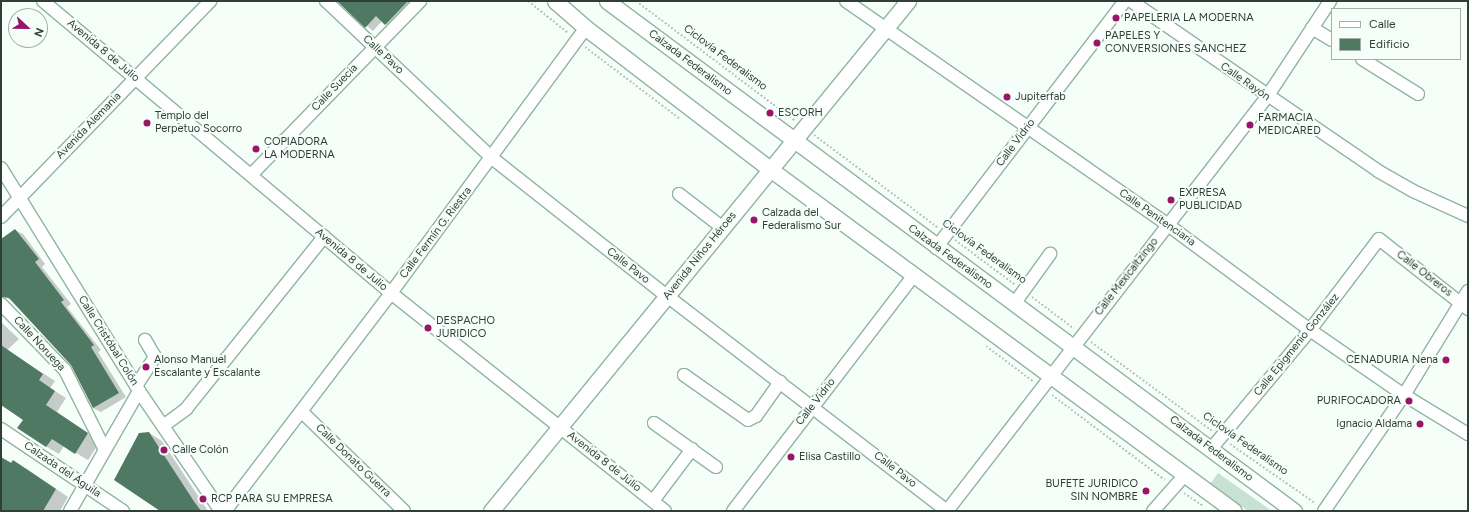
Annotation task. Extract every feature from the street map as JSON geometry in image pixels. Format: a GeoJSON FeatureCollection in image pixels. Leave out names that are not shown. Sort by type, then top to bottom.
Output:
{"type":"FeatureCollection","features":[{"type":"Feature","properties":{"kind":"main road"},"geometry":{"type":"LineString","coordinates":[[555,1],[586,28],[770,169],[1234,511]]}},
{"type":"Feature","properties":{"kind":"main road","name":"Calzada Federalismo"},"geometry":{"type":"LineString","coordinates":[[608,1],[936,248],[1073,348],[1216,443],[1294,511]]}},
{"type":"Feature","properties":{"kind":"main road","name":"Avenida Niños Héroes"},"geometry":{"type":"LineString","coordinates":[[491,511],[908,1]]}},
{"type":"Feature","properties":{"kind":"street","name":"Avenida 8 de Julio"},"geometry":{"type":"LineString","coordinates":[[43,1],[391,293],[665,511]]}},
{"type":"Feature","properties":{"kind":"street","name":"Avenida Alemania"},"geometry":{"type":"LineString","coordinates":[[1,217],[210,1]]}},
{"type":"Feature","properties":{"kind":"street","name":"Calle Pavo"},"geometry":{"type":"LineString","coordinates":[[326,1],[492,158],[667,296],[813,406],[947,511]]}},
{"type":"Feature","properties":{"kind":"street","name":"Calle Suecia"},"geometry":{"type":"LineString","coordinates":[[250,175],[374,46],[420,1]]}},
{"type":"Feature","properties":{"kind":"street","name":"Calle Penitenciaria"},"geometry":{"type":"LineString","coordinates":[[846,1],[1168,225],[1310,330],[1404,395],[1468,434]]}},
{"type":"Feature","properties":{"kind":"street","name":"Calle Vidrio"},"geometry":{"type":"LineString","coordinates":[[936,248],[1125,1]]}},
{"type":"Feature","properties":{"kind":"street","name":"Calle Rayón"},"geometry":{"type":"LineString","coordinates":[[1131,1],[1267,97],[1378,171],[1413,191],[1468,216]]}},
{"type":"Feature","properties":{"kind":"street","name":"Calle Mexicaltzingo"},"geometry":{"type":"LineString","coordinates":[[947,511],[1267,97],[1330,1]]}},
{"type":"Feature","properties":{"kind":"street","name":"Calle Fermín G. Riestra"},"geometry":{"type":"LineString","coordinates":[[225,511],[302,412],[492,158],[586,28]]}},
{"type":"Feature","properties":{"kind":"street"},"geometry":{"type":"LineString","coordinates":[[1312,28],[1331,39]]}},
{"type":"Feature","properties":{"kind":"street"},"geometry":{"type":"LineString","coordinates":[[1364,60],[1418,94]]}},
{"type":"Feature","properties":{"kind":"street","name":"Calle Cristóbal Colón"},"geometry":{"type":"LineString","coordinates":[[1,168],[138,389],[221,511]]}},
{"type":"Feature","properties":{"kind":"street"},"geometry":{"type":"LineString","coordinates":[[679,194],[723,228]]}},
{"type":"Feature","properties":{"kind":"street"},"geometry":{"type":"LineString","coordinates":[[163,426],[186,409],[324,237]]}},
{"type":"Feature","properties":{"kind":"street","name":"Calle Epigmenio González"},"geometry":{"type":"LineString","coordinates":[[1216,443],[1310,330],[1379,239]]}},
{"type":"Feature","properties":{"kind":"street","name":"Calle Obreros"},"geometry":{"type":"LineString","coordinates":[[1379,239],[1465,307]]}},
{"type":"Feature","properties":{"kind":"street"},"geometry":{"type":"LineString","coordinates":[[1014,304],[1050,254]]}},
{"type":"Feature","properties":{"kind":"street","name":"Calle Vidrio"},"geometry":{"type":"LineString","coordinates":[[733,511],[914,275]]}},
{"type":"Feature","properties":{"kind":"street"},"geometry":{"type":"LineString","coordinates":[[1325,510],[1465,307],[1468,291]]}},
{"type":"Feature","properties":{"kind":"street","name":"Calle Noruega"},"geometry":{"type":"LineString","coordinates":[[1,304],[65,370],[105,450]]}},
{"type":"Feature","properties":{"kind":"street"},"geometry":{"type":"LineString","coordinates":[[70,511],[155,357],[145,340]]}},
{"type":"Feature","properties":{"kind":"street"},"geometry":{"type":"LineString","coordinates":[[684,375],[748,420],[756,416],[780,382]]}},
{"type":"Feature","properties":{"kind":"street","name":"Calle Donato Guerra"},"geometry":{"type":"LineString","coordinates":[[302,412],[404,511]]}},
{"type":"Feature","properties":{"kind":"street"},"geometry":{"type":"LineString","coordinates":[[654,423],[716,467]]}},
{"type":"Feature","properties":{"kind":"street","name":"Calzada del Águila"},"geometry":{"type":"LineString","coordinates":[[1,429],[123,511]]}},
{"type":"Feature","properties":{"kind":"street"},"geometry":{"type":"LineString","coordinates":[[653,501],[692,449]]}},
{"type":"Feature","properties":{"kind":"street"},"geometry":{"type":"LineString","coordinates":[[1153,511],[1184,475]]}},
{"type":"Feature","properties":{"kind":"path","name":"Ciclovía Federalismo"},"geometry":{"type":"LineString","coordinates":[[636,1],[1083,335],[1216,443],[1325,510]]}},
{"type":"Feature","properties":{"kind":"green space"},"geometry":{"type":"Polygon","coordinates":[[[1218,473],[1272,511],[1248,511],[1210,484],[1218,473]]]}},
{"type":"Feature","properties":{"kind":"building"},"geometry":{"type":"Polygon","coordinates":[[[337,1],[408,1],[385,25],[376,16],[365,28],[337,1]]]}},
{"type":"Feature","properties":{"kind":"building"},"geometry":{"type":"Polygon","coordinates":[[[15,229],[39,259],[35,262],[64,300],[61,302],[94,345],[91,347],[119,393],[93,408],[71,365],[9,298],[1,297],[1,239],[15,229]]]}},
{"type":"Feature","properties":{"kind":"building"},"geometry":{"type":"Polygon","coordinates":[[[1,345],[43,374],[39,380],[55,391],[46,405],[88,433],[75,454],[52,439],[46,447],[17,428],[23,420],[1,405],[1,345]]]}},
{"type":"Feature","properties":{"kind":"building"},"geometry":{"type":"Polygon","coordinates":[[[149,432],[201,511],[160,511],[114,480],[139,433],[149,432]]]}},
{"type":"Feature","properties":{"kind":"building"},"geometry":{"type":"Polygon","coordinates":[[[1,457],[11,463],[13,460],[56,489],[43,511],[1,511],[1,457]]]}},
{"type":"Feature","properties":{"kind":"place","name":"PAPELERIA LA MODERNA"},"geometry":{"type":"Point","coordinates":[1116,18]}},
{"type":"Feature","properties":{"kind":"place","name":"PAPELES Y CONVERSIONES SANCHEZ"},"geometry":{"type":"Point","coordinates":[1097,43]}},
{"type":"Feature","properties":{"kind":"place","name":"Jupiterfab"},"geometry":{"type":"Point","coordinates":[1007,97]}},
{"type":"Feature","properties":{"kind":"place","name":"ESCORH"},"geometry":{"type":"Point","coordinates":[770,113]}},
{"type":"Feature","properties":{"kind":"place","name":"Templo del Perpetuo Socorro"},"geometry":{"type":"Point","coordinates":[147,123]}},
{"type":"Feature","properties":{"kind":"place","name":"FARMACIA MEDICARED"},"geometry":{"type":"Point","coordinates":[1250,125]}},
{"type":"Feature","properties":{"kind":"place","name":"COPIADORA LA MODERNA"},"geometry":{"type":"Point","coordinates":[256,149]}},
{"type":"Feature","properties":{"kind":"place","name":"EXPRESA PUBLICIDAD"},"geometry":{"type":"Point","coordinates":[1171,200]}},
{"type":"Feature","properties":{"kind":"place","name":"Calzada del Federalismo Sur"},"geometry":{"type":"Point","coordinates":[754,220]}},
{"type":"Feature","properties":{"kind":"place","name":"DESPACHO JURIDICO"},"geometry":{"type":"Point","coordinates":[428,328]}},
{"type":"Feature","properties":{"kind":"place","name":"CENADURIA Nena"},"geometry":{"type":"Point","coordinates":[1446,360]}},
{"type":"Feature","properties":{"kind":"place","name":"Alonso Manuel Escalante y Escalante"},"geometry":{"type":"Point","coordinates":[146,367]}},
{"type":"Feature","properties":{"kind":"place","name":"PURIFOCADORA"},"geometry":{"type":"Point","coordinates":[1409,401]}},
{"type":"Feature","properties":{"kind":"place","name":"Ignacio Aldama"},"geometry":{"type":"Point","coordinates":[1420,424]}},
{"type":"Feature","properties":{"kind":"place","name":"Calle Colón"},"geometry":{"type":"Point","coordinates":[164,450]}},
{"type":"Feature","properties":{"kind":"place","name":"Elisa Castillo"},"geometry":{"type":"Point","coordinates":[791,457]}},
{"type":"Feature","properties":{"kind":"place","name":"BUFETE JURIDICO SIN NOMBRE"},"geometry":{"type":"Point","coordinates":[1146,491]}},
{"type":"Feature","properties":{"kind":"place","name":"RCP PARA SU EMPRESA"},"geometry":{"type":"Point","coordinates":[203,499]}}]}
